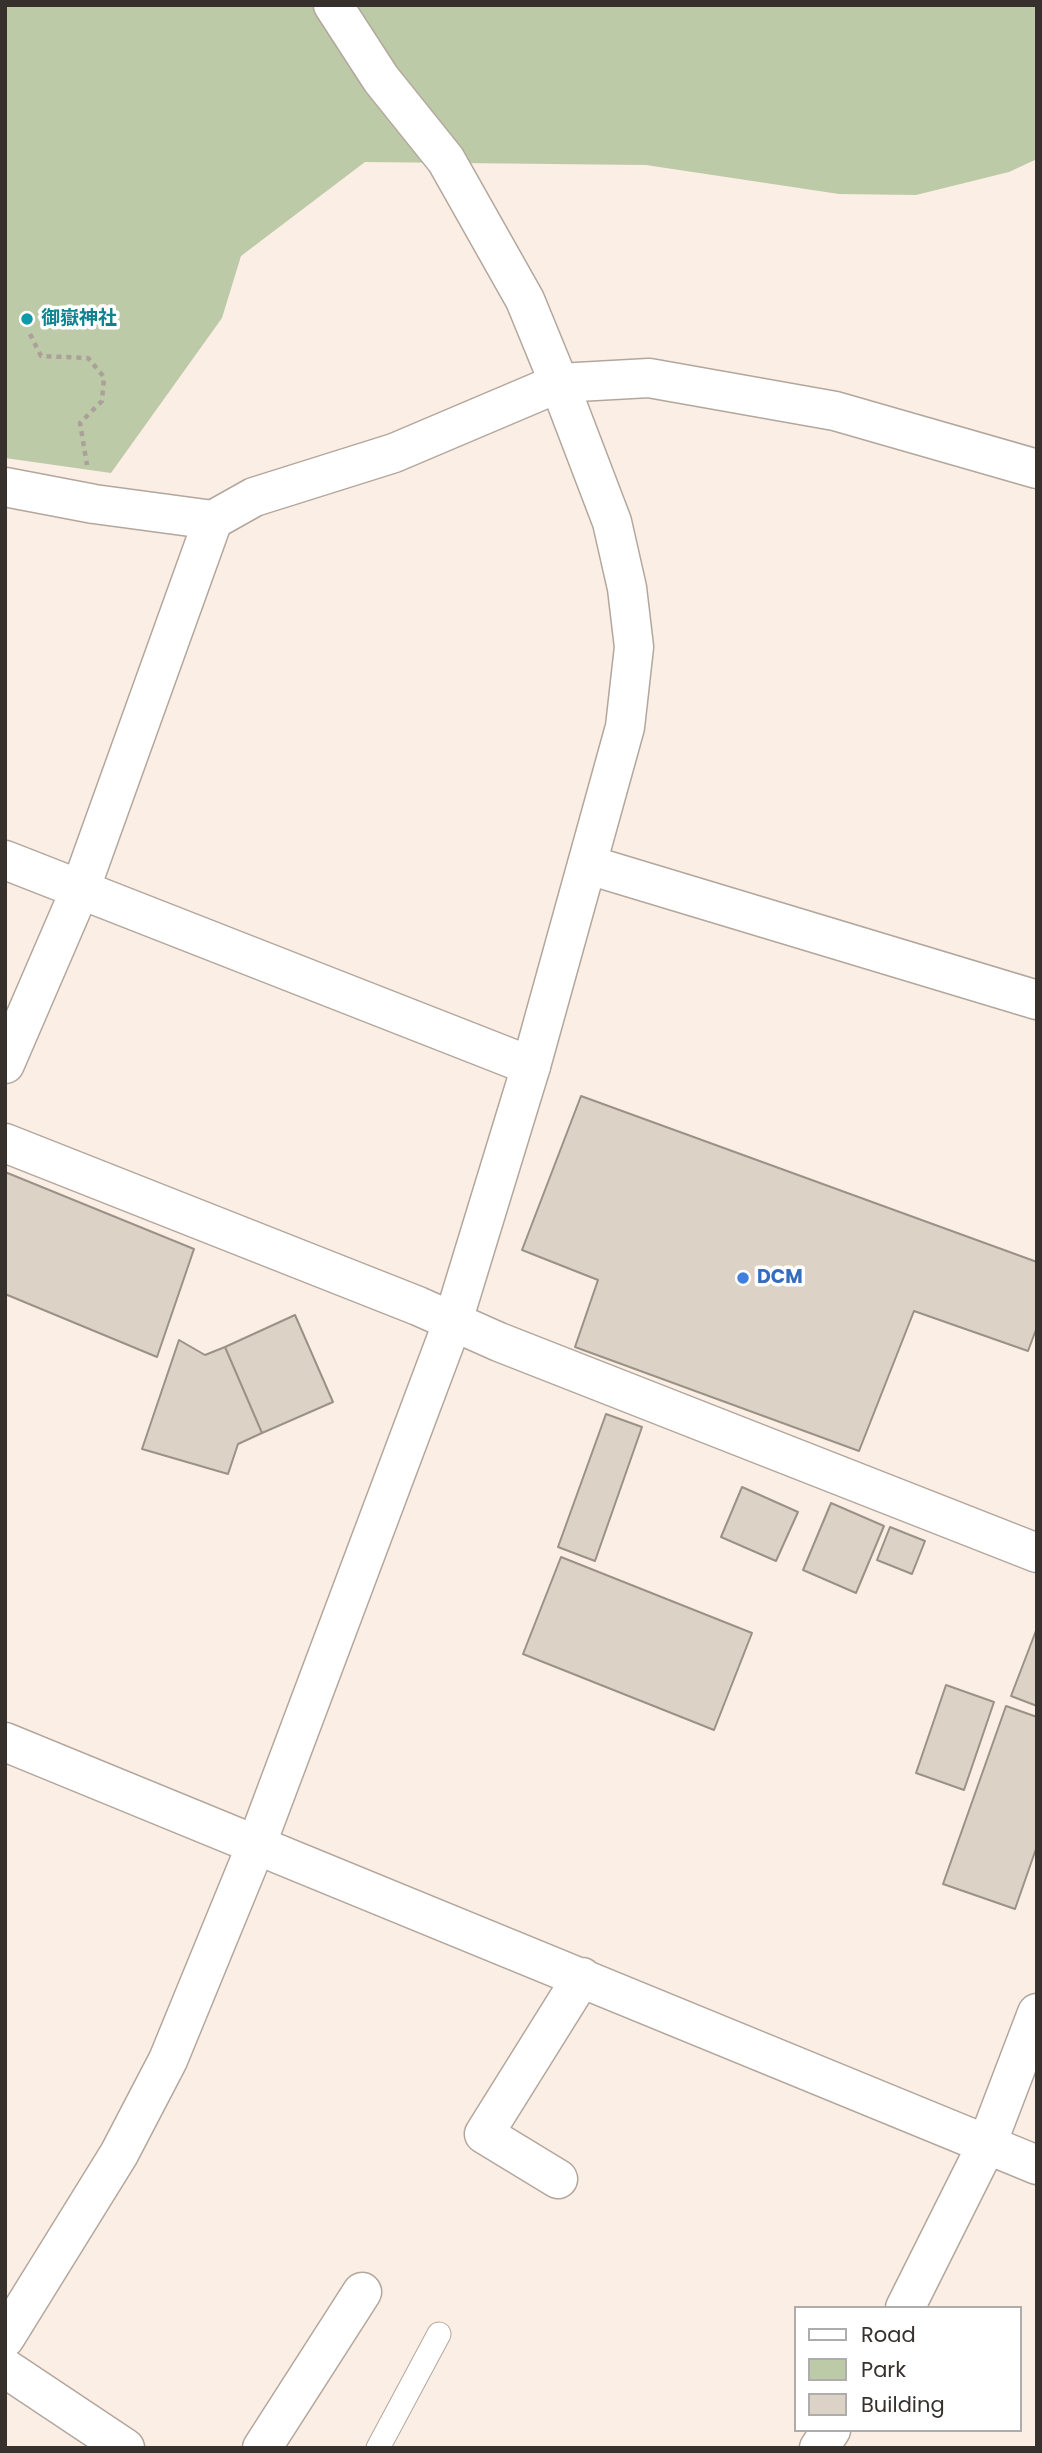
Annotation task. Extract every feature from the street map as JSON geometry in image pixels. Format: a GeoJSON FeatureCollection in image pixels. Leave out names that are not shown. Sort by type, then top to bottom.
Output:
{"type":"FeatureCollection","features":[{"type":"Feature","properties":{"kind":"street"},"geometry":{"type":"LineString","coordinates":[[5,2338],[118,2154],[168,2060],[257,1843],[453,1321],[531,1066],[589,865],[625,727],[634,647],[627,589],[612,522],[559,383],[525,300],[446,160],[381,79],[333,5]]}},
{"type":"Feature","properties":{"kind":"street"},"geometry":{"type":"LineString","coordinates":[[5,488],[94,504],[213,520],[254,497],[394,453],[559,383],[649,378],[835,411],[1037,469]]}},
{"type":"Feature","properties":{"kind":"street"},"geometry":{"type":"LineString","coordinates":[[5,1064],[80,890],[213,520]]}},
{"type":"Feature","properties":{"kind":"street"},"geometry":{"type":"LineString","coordinates":[[5,860],[531,1066]]}},
{"type":"Feature","properties":{"kind":"street"},"geometry":{"type":"LineString","coordinates":[[589,865],[1037,1000]]}},
{"type":"Feature","properties":{"kind":"street"},"geometry":{"type":"LineString","coordinates":[[5,1143],[453,1321],[499,1342],[1037,1553]]}},
{"type":"Feature","properties":{"kind":"street"},"geometry":{"type":"LineString","coordinates":[[5,1742],[257,1843],[1037,2165]]}},
{"type":"Feature","properties":{"kind":"street"},"geometry":{"type":"LineString","coordinates":[[558,2179],[484,2134],[582,1978]]}},
{"type":"Feature","properties":{"kind":"street"},"geometry":{"type":"LineString","coordinates":[[906,2306],[987,2144],[1037,2013]]}},
{"type":"Feature","properties":{"kind":"street"},"geometry":{"type":"LineString","coordinates":[[261,2448],[362,2292]]}},
{"type":"Feature","properties":{"kind":"street"},"geometry":{"type":"LineString","coordinates":[[5,2368],[125,2448]]}},
{"type":"Feature","properties":{"kind":"street"},"geometry":{"type":"LineString","coordinates":[[819,2448],[830,2432]]}},
{"type":"Feature","properties":{"kind":"lane"},"geometry":{"type":"LineString","coordinates":[[378,2448],[439,2334]]}},
{"type":"Feature","properties":{"kind":"path"},"geometry":{"type":"LineString","coordinates":[[30,334],[41,356],[88,358],[104,377],[102,401],[80,423],[94,504]]}},
{"type":"Feature","properties":{"kind":"green space"},"geometry":{"type":"Polygon","coordinates":[[[5,5],[1037,5],[1037,159],[1009,172],[916,195],[839,194],[646,165],[365,162],[241,256],[222,318],[111,473],[5,458],[5,5]]]}},
{"type":"Feature","properties":{"kind":"building"},"geometry":{"type":"Polygon","coordinates":[[[581,1096],[1037,1262],[1037,1327],[1028,1351],[914,1311],[859,1451],[575,1347],[598,1280],[522,1250],[581,1096]]]}},
{"type":"Feature","properties":{"kind":"building"},"geometry":{"type":"Polygon","coordinates":[[[5,1172],[194,1249],[157,1357],[5,1294],[5,1172]]]}},
{"type":"Feature","properties":{"kind":"building"},"geometry":{"type":"Polygon","coordinates":[[[295,1315],[333,1402],[262,1433],[225,1347],[295,1315]]]}},
{"type":"Feature","properties":{"kind":"building"},"geometry":{"type":"Polygon","coordinates":[[[179,1340],[205,1355],[225,1347],[262,1433],[238,1444],[228,1474],[142,1449],[179,1340]]]}},
{"type":"Feature","properties":{"kind":"building"},"geometry":{"type":"Polygon","coordinates":[[[606,1414],[642,1427],[595,1561],[558,1547],[606,1414]]]}},
{"type":"Feature","properties":{"kind":"building"},"geometry":{"type":"Polygon","coordinates":[[[742,1487],[798,1512],[776,1561],[721,1537],[742,1487]]]}},
{"type":"Feature","properties":{"kind":"building"},"geometry":{"type":"Polygon","coordinates":[[[831,1503],[884,1526],[856,1593],[803,1570],[831,1503]]]}},
{"type":"Feature","properties":{"kind":"building"},"geometry":{"type":"Polygon","coordinates":[[[890,1527],[925,1541],[912,1574],[877,1560],[890,1527]]]}},
{"type":"Feature","properties":{"kind":"building"},"geometry":{"type":"Polygon","coordinates":[[[561,1557],[752,1633],[714,1730],[523,1654],[561,1557]]]}},
{"type":"Feature","properties":{"kind":"building"},"geometry":{"type":"Polygon","coordinates":[[[1037,1628],[1037,1706],[1011,1696],[1037,1628]]]}},
{"type":"Feature","properties":{"kind":"building"},"geometry":{"type":"Polygon","coordinates":[[[946,1685],[994,1702],[964,1790],[916,1773],[946,1685]]]}},
{"type":"Feature","properties":{"kind":"building"},"geometry":{"type":"Polygon","coordinates":[[[1006,1706],[1037,1717],[1037,1846],[1015,1909],[943,1884],[1006,1706]]]}},
{"type":"Feature","properties":{"kind":"place","name":"御嶽神社"},"geometry":{"type":"Point","coordinates":[27,319]}},
{"type":"Feature","properties":{"kind":"place","name":"DCM"},"geometry":{"type":"Point","coordinates":[743,1278]}}]}
